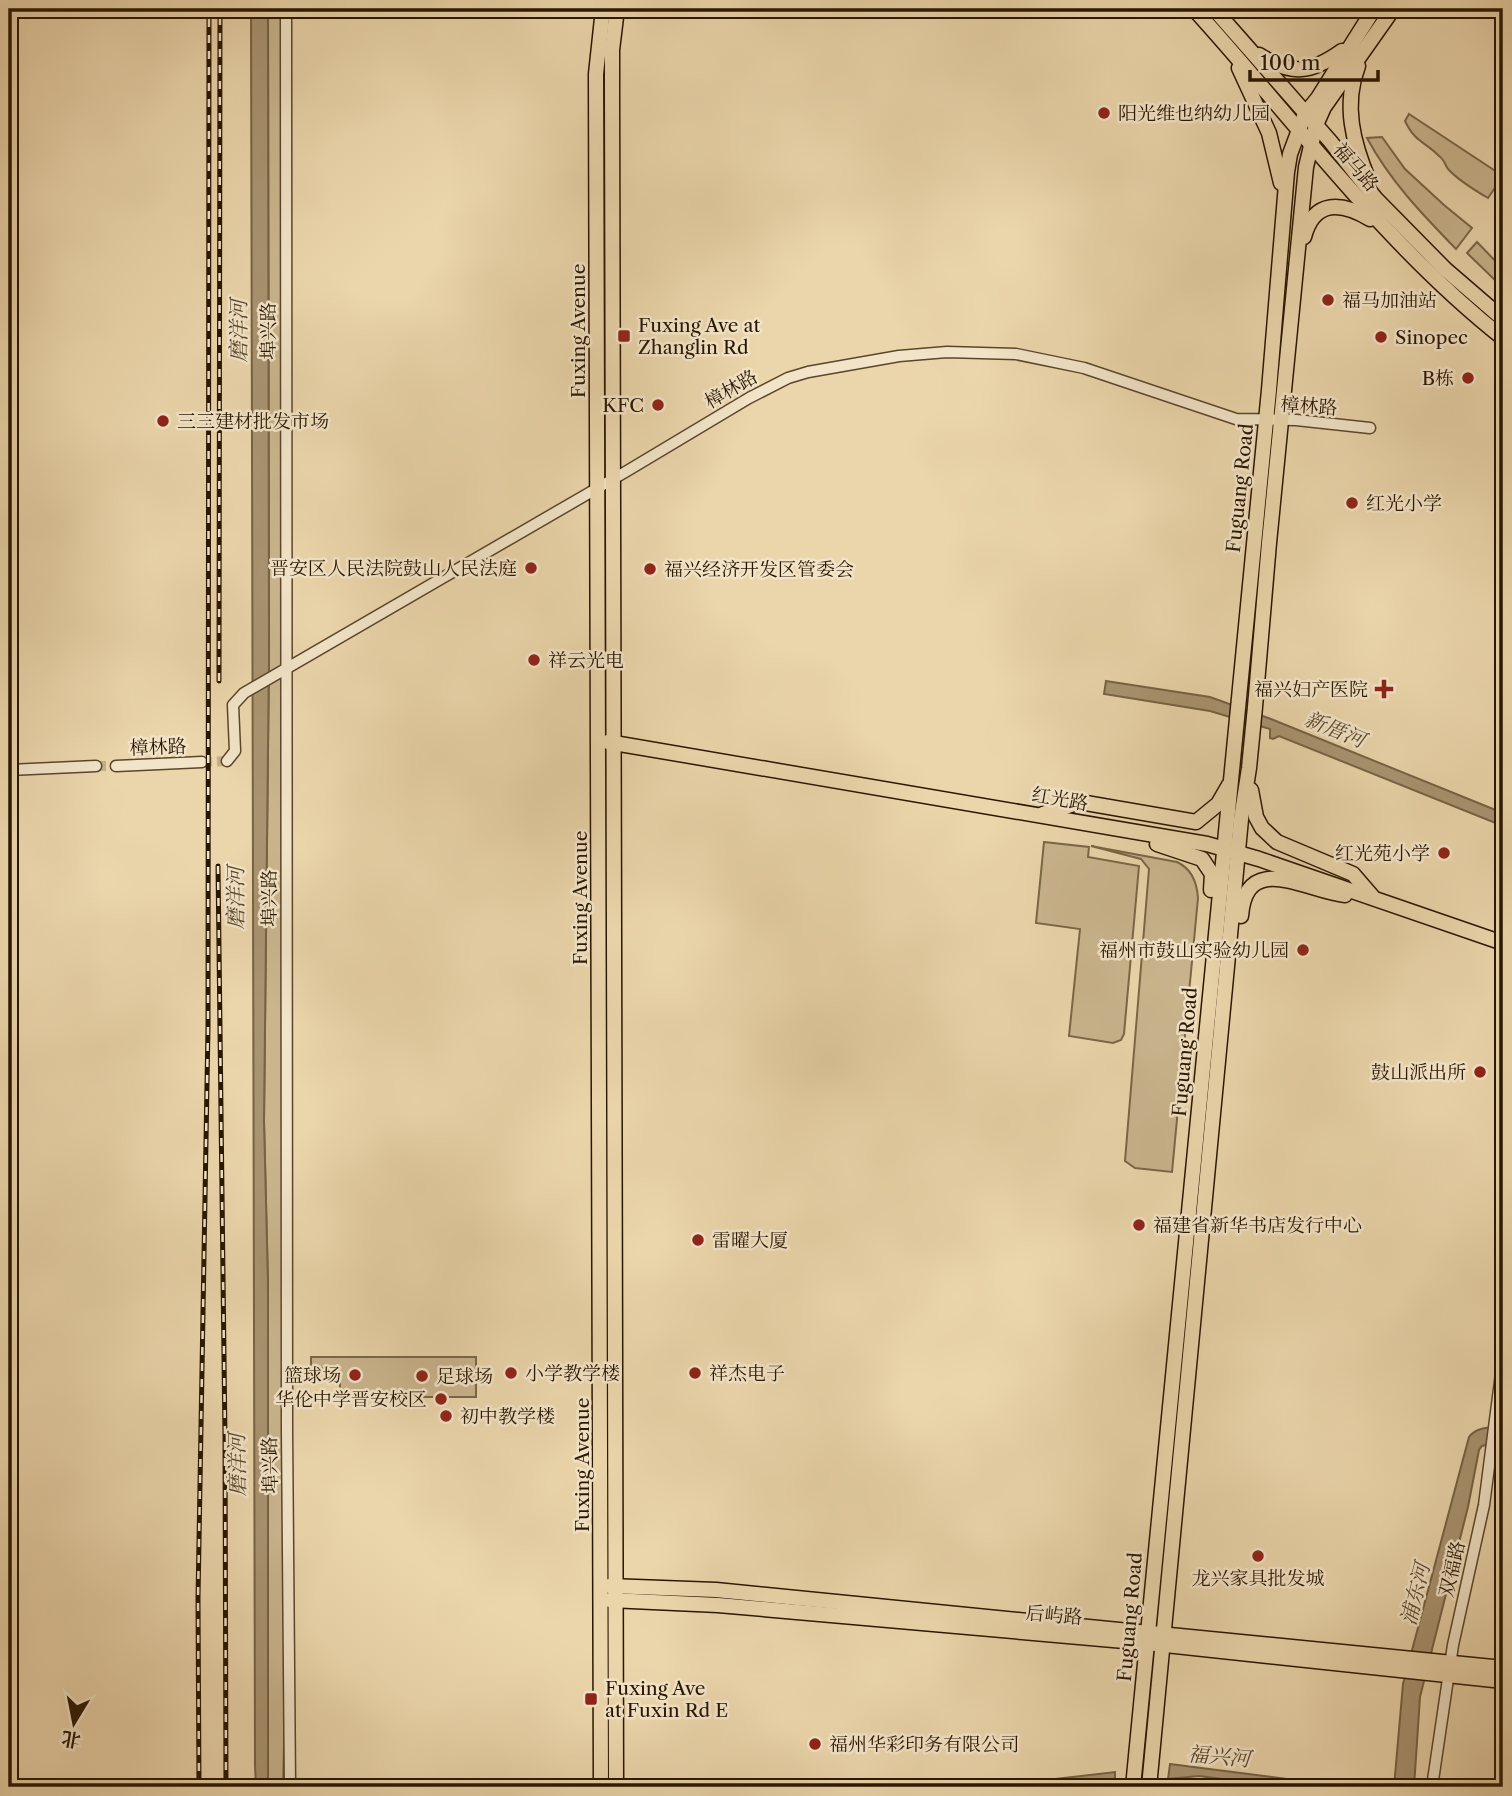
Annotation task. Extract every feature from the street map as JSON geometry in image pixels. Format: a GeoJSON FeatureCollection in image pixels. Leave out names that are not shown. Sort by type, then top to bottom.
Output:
{"type":"FeatureCollection","features":[{"type":"Feature","properties":{"kind":"main road","name":"Fuxing Avenue"},"geometry":{"type":"LineString","coordinates":[[603,9],[596,74],[597,487],[606,742]]}},
{"type":"Feature","properties":{"kind":"main road","name":"Fuxing Avenue"},"geometry":{"type":"LineString","coordinates":[[616,1787],[609,1593],[606,742],[612,479],[612,62],[617,9]]}},
{"type":"Feature","properties":{"kind":"main road","name":"福马路"},"geometry":{"type":"LineString","coordinates":[[1194,9],[1387,229],[1439,283],[1503,338]]}},
{"type":"Feature","properties":{"kind":"main road","name":"福马路"},"geometry":{"type":"LineString","coordinates":[[1214,9],[1376,198],[1436,261],[1503,319]]}},
{"type":"Feature","properties":{"kind":"main road"},"geometry":{"type":"LineString","coordinates":[[1321,102],[1349,46],[1374,9]]}},
{"type":"Feature","properties":{"kind":"main road"},"geometry":{"type":"LineString","coordinates":[[1321,102],[1364,50],[1393,9]]}},
{"type":"Feature","properties":{"kind":"main road"},"geometry":{"type":"LineString","coordinates":[[1250,50],[1296,71],[1325,63],[1349,46]]}},
{"type":"Feature","properties":{"kind":"main road"},"geometry":{"type":"LineString","coordinates":[[1364,50],[1353,79],[1349,114],[1357,152],[1376,198]]}},
{"type":"Feature","properties":{"kind":"main road"},"geometry":{"type":"LineString","coordinates":[[1231,51],[1269,133],[1279,167],[1284,208]]}},
{"type":"Feature","properties":{"kind":"main road","name":"Fuguang Road"},"geometry":{"type":"LineString","coordinates":[[1133,1787],[1155,1639],[1226,982],[1231,780],[1290,153],[1305,114],[1321,102]]}},
{"type":"Feature","properties":{"kind":"main road","name":"Fuguang Road"},"geometry":{"type":"LineString","coordinates":[[1149,1787],[1155,1639],[1216,933],[1250,768],[1306,167],[1321,102]]}},
{"type":"Feature","properties":{"kind":"main road"},"geometry":{"type":"LineString","coordinates":[[1297,265],[1308,224],[1314,216],[1328,208],[1350,208],[1387,229]]}},
{"type":"Feature","properties":{"kind":"main road","name":"红光路"},"geometry":{"type":"LineString","coordinates":[[606,742],[1072,820],[1231,850],[1503,943]]}},
{"type":"Feature","properties":{"kind":"main road"},"geometry":{"type":"LineString","coordinates":[[1250,768],[1253,807],[1262,828],[1277,842],[1353,874],[1373,898]]}},
{"type":"Feature","properties":{"kind":"main road"},"geometry":{"type":"LineString","coordinates":[[1042,815],[1080,802],[1196,822],[1218,804],[1231,780]]}},
{"type":"Feature","properties":{"kind":"main road"},"geometry":{"type":"LineString","coordinates":[[1072,820],[1102,833],[1165,845],[1202,859],[1212,874],[1210,901],[1216,933]]}},
{"type":"Feature","properties":{"kind":"main road"},"geometry":{"type":"LineString","coordinates":[[1226,982],[1238,943],[1243,900],[1250,889],[1263,879],[1279,877],[1331,893],[1373,898]]}},
{"type":"Feature","properties":{"kind":"main road","name":"Fuxing Avenue"},"geometry":{"type":"LineString","coordinates":[[601,1787],[609,1593]]}},
{"type":"Feature","properties":{"kind":"main road","name":"后屿路"},"geometry":{"type":"LineString","coordinates":[[609,1593],[718,1605],[1155,1639],[1448,1669]]}},
{"type":"Feature","properties":{"kind":"main road"},"geometry":{"type":"LineString","coordinates":[[1448,1669],[1503,1668]]}},
{"type":"Feature","properties":{"kind":"main road"},"geometry":{"type":"LineString","coordinates":[[1448,1669],[1503,1681]]}},
{"type":"Feature","properties":{"kind":"street","name":"埠兴路"},"geometry":{"type":"LineString","coordinates":[[286,9],[285,667],[290,1787]]}},
{"type":"Feature","properties":{"kind":"street","name":"樟林路"},"geometry":{"type":"LineString","coordinates":[[226,761],[235,751],[233,705],[244,693],[749,398],[788,378],[856,363],[935,353],[965,351],[1039,357],[1114,377],[1226,417],[1370,428]]}},
{"type":"Feature","properties":{"kind":"street","name":"樟林路"},"geometry":{"type":"LineString","coordinates":[[116,766],[202,762]]}},
{"type":"Feature","properties":{"kind":"street"},"geometry":{"type":"LineString","coordinates":[[9,770],[96,766]]}},
{"type":"Feature","properties":{"kind":"street","name":"双福路"},"geometry":{"type":"LineString","coordinates":[[1432,1787],[1448,1669],[1480,1523],[1503,1358]]}},
{"type":"Feature","properties":{"kind":"street"},"geometry":{"type":"LineString","coordinates":[[1491,1451],[1503,1453]]}},
{"type":"Feature","properties":{"kind":"shaded area"},"geometry":{"type":"Polygon","coordinates":[[[268,9],[284,9],[283,1787],[268,1787],[268,1283],[264,1121],[269,658],[268,9]]]}},
{"type":"Feature","properties":{"kind":"shaded area"},"geometry":{"type":"Polygon","coordinates":[[[1409,114],[1503,176],[1488,198],[1456,177],[1441,157],[1416,137],[1405,121],[1409,114]]]}},
{"type":"Feature","properties":{"kind":"shaded area"},"geometry":{"type":"Polygon","coordinates":[[[1382,137],[1405,169],[1472,228],[1456,249],[1396,183],[1367,138],[1382,137]]]}},
{"type":"Feature","properties":{"kind":"shaded area"},"geometry":{"type":"Polygon","coordinates":[[[1477,242],[1503,269],[1503,288],[1467,253],[1477,242]]]}},
{"type":"Feature","properties":{"kind":"shaded area"},"geometry":{"type":"Polygon","coordinates":[[[1044,842],[1089,847],[1088,857],[1139,866],[1124,1034],[1121,1040],[1113,1043],[1069,1036],[1080,929],[1036,923],[1044,842]]]}},
{"type":"Feature","properties":{"kind":"shaded area"},"geometry":{"type":"Polygon","coordinates":[[[1091,846],[1177,862],[1190,872],[1196,887],[1198,898],[1172,1172],[1135,1168],[1125,1161],[1149,869],[1141,859],[1091,846]]]}},
{"type":"Feature","properties":{"kind":"shaded area"},"geometry":{"type":"Polygon","coordinates":[[[311,1357],[476,1357],[476,1397],[340,1397],[340,1369],[311,1368],[311,1357]]]}},
{"type":"Feature","properties":{"kind":"water"},"geometry":{"type":"Polygon","coordinates":[[[251,9],[268,9],[269,658],[264,1121],[268,1283],[268,1787],[256,1787],[255,1765],[251,9]]]}},
{"type":"Feature","properties":{"kind":"water"},"geometry":{"type":"Polygon","coordinates":[[[1106,681],[1210,697],[1271,719],[1503,813],[1503,826],[1279,736],[1270,738],[1270,729],[1210,711],[1104,694],[1106,681]]]}},
{"type":"Feature","properties":{"kind":"water"},"geometry":{"type":"Polygon","coordinates":[[[1503,1427],[1503,1441],[1482,1446],[1479,1450],[1468,1507],[1420,1697],[1414,1787],[1394,1787],[1403,1684],[1469,1437],[1480,1429],[1503,1427]]]}},
{"type":"Feature","properties":{"kind":"water"},"geometry":{"type":"Polygon","coordinates":[[[1170,1764],[1349,1787],[1283,1787],[1199,1776],[1168,1779],[1170,1764]]]}},
{"type":"Feature","properties":{"kind":"water"},"geometry":{"type":"Polygon","coordinates":[[[1115,1772],[1115,1784],[1092,1787],[1006,1787],[1026,1785],[1029,1782],[1115,1772]]]}},
{"type":"Feature","properties":{"kind":"tunnel"},"geometry":{"type":"LineString","coordinates":[[202,762],[227,761]]}},
{"type":"Feature","properties":{"kind":"tunnel"},"geometry":{"type":"LineString","coordinates":[[96,766],[116,766]]}},
{"type":"Feature","properties":{"kind":"railway"},"geometry":{"type":"LineString","coordinates":[[199,1787],[198,1598],[208,1027],[209,9]]}},
{"type":"Feature","properties":{"kind":"railway"},"geometry":{"type":"LineString","coordinates":[[219,681],[220,9]]}},
{"type":"Feature","properties":{"kind":"railway"},"geometry":{"type":"LineString","coordinates":[[218,866],[226,1787]]}},
{"type":"Feature","properties":{"kind":"place","name":"阳光维也纳幼儿园"},"geometry":{"type":"Point","coordinates":[1104,113]}},
{"type":"Feature","properties":{"kind":"place","name":"福马加油站"},"geometry":{"type":"Point","coordinates":[1328,300]}},
{"type":"Feature","properties":{"kind":"place","name":"Fuxing Ave at Zhanglin Rd"},"geometry":{"type":"Point","coordinates":[624,336]}},
{"type":"Feature","properties":{"kind":"place","name":"Sinopec"},"geometry":{"type":"Point","coordinates":[1381,337]}},
{"type":"Feature","properties":{"kind":"place","name":"B栋"},"geometry":{"type":"Point","coordinates":[1468,378]}},
{"type":"Feature","properties":{"kind":"place","name":"KFC"},"geometry":{"type":"Point","coordinates":[658,405]}},
{"type":"Feature","properties":{"kind":"place","name":"三三建材批发市场"},"geometry":{"type":"Point","coordinates":[163,421]}},
{"type":"Feature","properties":{"kind":"place","name":"红光小学"},"geometry":{"type":"Point","coordinates":[1352,503]}},
{"type":"Feature","properties":{"kind":"place","name":"晋安区人民法院鼓山人民法庭"},"geometry":{"type":"Point","coordinates":[531,568]}},
{"type":"Feature","properties":{"kind":"place","name":"福兴经济开发区管委会"},"geometry":{"type":"Point","coordinates":[650,569]}},
{"type":"Feature","properties":{"kind":"place","name":"祥云光电"},"geometry":{"type":"Point","coordinates":[534,660]}},
{"type":"Feature","properties":{"kind":"place","name":"福兴妇产医院"},"geometry":{"type":"Point","coordinates":[1384,689]}},
{"type":"Feature","properties":{"kind":"place","name":"红光苑小学"},"geometry":{"type":"Point","coordinates":[1444,853]}},
{"type":"Feature","properties":{"kind":"place","name":"福州市鼓山实验幼儿园"},"geometry":{"type":"Point","coordinates":[1303,950]}},
{"type":"Feature","properties":{"kind":"place","name":"鼓山派出所"},"geometry":{"type":"Point","coordinates":[1480,1072]}},
{"type":"Feature","properties":{"kind":"place","name":"福建省新华书店发行中心"},"geometry":{"type":"Point","coordinates":[1139,1225]}},
{"type":"Feature","properties":{"kind":"place","name":"雷曜大厦"},"geometry":{"type":"Point","coordinates":[698,1240]}},
{"type":"Feature","properties":{"kind":"place","name":"小学教学楼"},"geometry":{"type":"Point","coordinates":[511,1373]}},
{"type":"Feature","properties":{"kind":"place","name":"祥杰电子"},"geometry":{"type":"Point","coordinates":[695,1373]}},
{"type":"Feature","properties":{"kind":"place","name":"篮球场"},"geometry":{"type":"Point","coordinates":[355,1375]}},
{"type":"Feature","properties":{"kind":"place","name":"足球场"},"geometry":{"type":"Point","coordinates":[422,1376]}},
{"type":"Feature","properties":{"kind":"place","name":"华伦中学晋安校区"},"geometry":{"type":"Point","coordinates":[441,1399]}},
{"type":"Feature","properties":{"kind":"place","name":"初中教学楼"},"geometry":{"type":"Point","coordinates":[446,1416]}},
{"type":"Feature","properties":{"kind":"place","name":"龙兴家具批发城"},"geometry":{"type":"Point","coordinates":[1258,1556]}},
{"type":"Feature","properties":{"kind":"place","name":"Fuxing Ave at Fuxin Rd E"},"geometry":{"type":"Point","coordinates":[591,1699]}},
{"type":"Feature","properties":{"kind":"place","name":"福州华彩印务有限公司"},"geometry":{"type":"Point","coordinates":[815,1744]}},
{"type":"Feature","properties":{"kind":"water label","name":"磨洋河"},"geometry":{"type":"Point","coordinates":[238,331]}},
{"type":"Feature","properties":{"kind":"water label","name":"新厝河"},"geometry":{"type":"Point","coordinates":[1335,729]}},
{"type":"Feature","properties":{"kind":"water label","name":"磨洋河"},"geometry":{"type":"Point","coordinates":[235,898]}},
{"type":"Feature","properties":{"kind":"water label","name":"磨洋河"},"geometry":{"type":"Point","coordinates":[237,1465]}},
{"type":"Feature","properties":{"kind":"water label","name":"浦东河"},"geometry":{"type":"Point","coordinates":[1415,1594]}},
{"type":"Feature","properties":{"kind":"water label","name":"福兴河"},"geometry":{"type":"Point","coordinates":[1219,1756]}}]}
